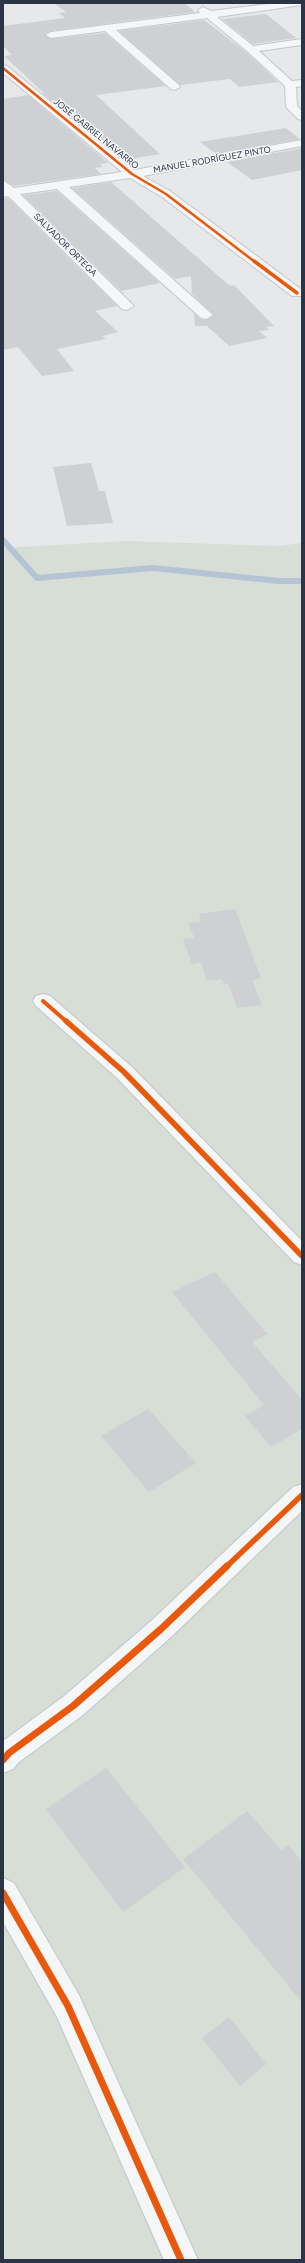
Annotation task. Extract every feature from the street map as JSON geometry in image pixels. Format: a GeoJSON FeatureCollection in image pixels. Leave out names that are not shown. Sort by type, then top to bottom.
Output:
{"type":"FeatureCollection","features":[{"type":"Feature","properties":{"kind":"street"},"geometry":{"type":"LineString","coordinates":[[195,3],[251,48],[290,85],[292,107],[302,117]]}},
{"type":"Feature","properties":{"kind":"street"},"geometry":{"type":"LineString","coordinates":[[51,35],[111,29],[299,3]]}},
{"type":"Feature","properties":{"kind":"street"},"geometry":{"type":"LineString","coordinates":[[111,29],[175,87]]}},
{"type":"Feature","properties":{"kind":"street"},"geometry":{"type":"LineString","coordinates":[[251,48],[302,42]]}},
{"type":"Feature","properties":{"kind":"street","name":"JOSÉ GABRIEL NAVARRO"},"geometry":{"type":"LineString","coordinates":[[3,68],[132,174],[166,194],[297,293]]}},
{"type":"Feature","properties":{"kind":"street"},"geometry":{"type":"LineString","coordinates":[[290,85],[302,83]]}},
{"type":"Feature","properties":{"kind":"street","name":"MANUEL RODRÍGUEZ PINTO"},"geometry":{"type":"LineString","coordinates":[[6,189],[60,185],[301,145]]}},
{"type":"Feature","properties":{"kind":"street"},"geometry":{"type":"LineString","coordinates":[[60,185],[206,315]]}},
{"type":"Feature","properties":{"kind":"street","name":"SALVADOR ORTEGA"},"geometry":{"type":"LineString","coordinates":[[6,189],[127,306]]}},
{"type":"Feature","properties":{"kind":"street"},"geometry":{"type":"LineString","coordinates":[[43,1001],[129,1077],[302,1256]]}},
{"type":"Feature","properties":{"kind":"street"},"geometry":{"type":"LineString","coordinates":[[3,1760],[9,1753],[73,1706],[156,1634],[302,1495]]}},
{"type":"Feature","properties":{"kind":"street"},"geometry":{"type":"LineString","coordinates":[[3,1893],[68,2006],[181,2260]]}},
{"type":"Feature","properties":{"kind":"shaded area"},"geometry":{"type":"Polygon","coordinates":[[[126,541],[279,546],[302,543],[302,2260],[3,2260],[3,548],[126,541]]]}},
{"type":"Feature","properties":{"kind":"building"},"geometry":{"type":"Polygon","coordinates":[[[54,3],[185,3],[195,12],[51,31],[45,34],[51,39],[105,33],[166,86],[96,95],[160,154],[124,160],[42,93],[44,93],[4,56],[12,55],[3,46],[3,26],[65,18],[59,13],[66,12],[54,3]]]}},
{"type":"Feature","properties":{"kind":"building"},"geometry":{"type":"Polygon","coordinates":[[[266,14],[296,38],[253,44],[222,19],[266,14]]]}},
{"type":"Feature","properties":{"kind":"building"},"geometry":{"type":"Polygon","coordinates":[[[204,20],[246,52],[278,82],[239,87],[230,79],[180,85],[119,31],[204,20]]]}},
{"type":"Feature","properties":{"kind":"building"},"geometry":{"type":"Polygon","coordinates":[[[28,95],[108,163],[100,164],[103,167],[95,168],[101,174],[14,186],[3,180],[3,99],[28,95]]]}},
{"type":"Feature","properties":{"kind":"building"},"geometry":{"type":"Polygon","coordinates":[[[286,128],[300,139],[216,154],[200,142],[286,128]]]}},
{"type":"Feature","properties":{"kind":"building"},"geometry":{"type":"Polygon","coordinates":[[[302,148],[302,170],[252,180],[227,162],[302,148]]]}},
{"type":"Feature","properties":{"kind":"building"},"geometry":{"type":"Polygon","coordinates":[[[111,182],[230,286],[234,285],[274,326],[266,327],[269,330],[259,331],[267,338],[229,346],[207,326],[195,326],[194,313],[200,319],[206,320],[214,315],[192,294],[191,276],[175,279],[72,188],[111,182]]]}},
{"type":"Feature","properties":{"kind":"building"},"geometry":{"type":"Polygon","coordinates":[[[57,191],[160,283],[121,291],[23,195],[57,191]]]}},
{"type":"Feature","properties":{"kind":"building"},"geometry":{"type":"Polygon","coordinates":[[[3,198],[8,198],[117,306],[95,311],[118,332],[102,336],[106,339],[57,349],[74,371],[42,376],[18,347],[3,350],[3,198]]]}},
{"type":"Feature","properties":{"kind":"building"},"geometry":{"type":"Polygon","coordinates":[[[91,463],[99,491],[105,491],[113,523],[67,526],[53,467],[91,463]]]}},
{"type":"Feature","properties":{"kind":"building"},"geometry":{"type":"Polygon","coordinates":[[[235,909],[261,978],[252,980],[262,1005],[237,1008],[228,983],[224,984],[222,979],[207,981],[201,962],[192,964],[183,939],[194,938],[189,923],[201,922],[199,914],[235,909]]]}},
{"type":"Feature","properties":{"kind":"building"},"geometry":{"type":"Polygon","coordinates":[[[215,1272],[267,1334],[252,1342],[302,1400],[302,1429],[271,1447],[245,1416],[264,1405],[172,1292],[215,1272]]]}},
{"type":"Feature","properties":{"kind":"building"},"geometry":{"type":"Polygon","coordinates":[[[148,1409],[196,1463],[149,1492],[101,1436],[148,1409]]]}},
{"type":"Feature","properties":{"kind":"building"},"geometry":{"type":"Polygon","coordinates":[[[106,1768],[185,1867],[123,1912],[46,1809],[106,1768]]]}},
{"type":"Feature","properties":{"kind":"building"},"geometry":{"type":"Polygon","coordinates":[[[247,1811],[281,1850],[288,1845],[302,1862],[302,2002],[183,1859],[247,1811]]]}},
{"type":"Feature","properties":{"kind":"building"},"geometry":{"type":"Polygon","coordinates":[[[229,2017],[266,2064],[240,2086],[202,2038],[229,2017]]]}},
{"type":"Feature","properties":{"kind":"waterway"},"geometry":{"type":"LineString","coordinates":[[3,540],[37,578],[153,568],[279,581],[302,581]]}},
{"type":"Feature","properties":{"kind":"cycle path"},"geometry":{"type":"LineString","coordinates":[[3,68],[132,174],[166,194],[297,293]]}},
{"type":"Feature","properties":{"kind":"cycle path"},"geometry":{"type":"LineString","coordinates":[[43,1001],[124,1072],[302,1256]]}},
{"type":"Feature","properties":{"kind":"cycle path"},"geometry":{"type":"LineString","coordinates":[[3,1760],[9,1753],[73,1706],[161,1629],[302,1495]]}},
{"type":"Feature","properties":{"kind":"cycle path"},"geometry":{"type":"LineString","coordinates":[[3,1893],[68,2006],[181,2260]]}}]}
